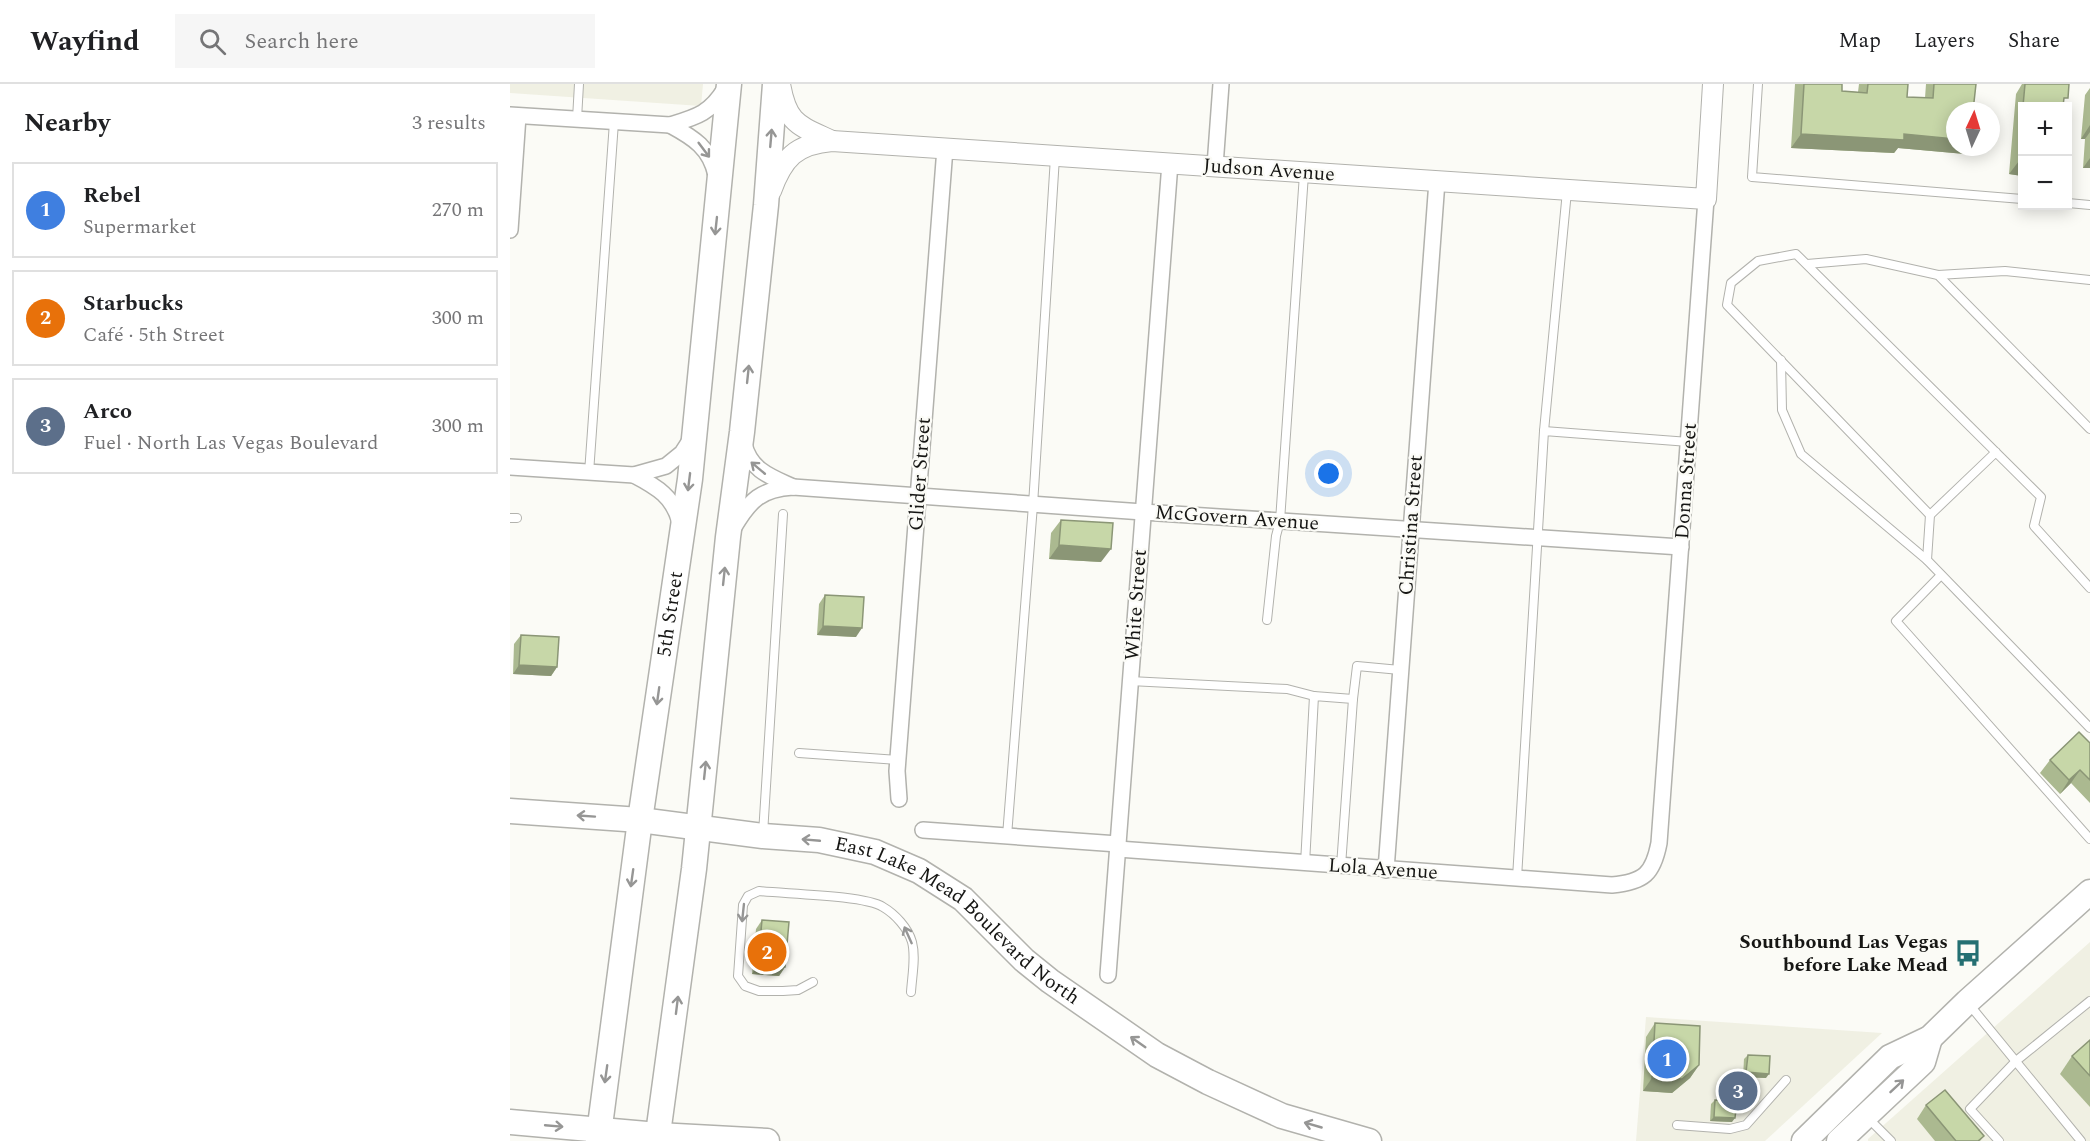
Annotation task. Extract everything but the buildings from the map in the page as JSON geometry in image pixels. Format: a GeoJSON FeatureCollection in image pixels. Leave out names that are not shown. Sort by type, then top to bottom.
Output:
{"type":"FeatureCollection","features":[{"type":"Feature","properties":{"kind":"main road","name":"5th Street"},"geometry":{"type":"LineString","coordinates":[[598,1135],[695,432],[720,190],[728,84]]}},
{"type":"Feature","properties":{"kind":"main road"},"geometry":{"type":"LineString","coordinates":[[658,1138],[699,828],[728,537],[742,432],[766,205],[775,84]]}},
{"type":"Feature","properties":{"kind":"main road","name":"East Lake Mead Boulevard North"},"geometry":{"type":"LineString","coordinates":[[510,811],[640,820],[763,836],[819,840],[875,852],[919,872],[963,899],[1024,960],[1050,981],[1157,1055],[1208,1083],[1282,1116],[1370,1141]]}},
{"type":"Feature","properties":{"kind":"main road"},"geometry":{"type":"LineString","coordinates":[[1804,1141],[1890,1057],[1930,1038],[1967,1002],[2085,900]]}},
{"type":"Feature","properties":{"kind":"main road"},"geometry":{"type":"LineString","coordinates":[[1851,1132],[1923,1062],[1930,1038]]}},
{"type":"Feature","properties":{"kind":"main road"},"geometry":{"type":"LineString","coordinates":[[510,1122],[598,1135],[767,1141]]}},
{"type":"Feature","properties":{"kind":"street"},"geometry":{"type":"LineString","coordinates":[[510,230],[514,116],[670,125],[692,119],[707,111],[718,102],[728,84]]}},
{"type":"Feature","properties":{"kind":"street","name":"Judson Avenue"},"geometry":{"type":"LineString","coordinates":[[780,84],[786,108],[795,121],[832,141]]}},
{"type":"Feature","properties":{"kind":"street"},"geometry":{"type":"LineString","coordinates":[[1215,166],[1221,84]]}},
{"type":"Feature","properties":{"kind":"street","name":"Donna Street"},"geometry":{"type":"LineString","coordinates":[[1646,874],[1656,861],[1659,843],[1713,84]]}},
{"type":"Feature","properties":{"kind":"street"},"geometry":{"type":"LineString","coordinates":[[670,125],[691,136],[703,146],[714,166],[720,190]]}},
{"type":"Feature","properties":{"kind":"street","name":"Judson Avenue"},"geometry":{"type":"LineString","coordinates":[[766,205],[783,164],[789,157],[811,144],[832,141],[1706,199]]}},
{"type":"Feature","properties":{"kind":"street","name":"Glider Street"},"geometry":{"type":"LineString","coordinates":[[899,799],[898,760],[945,148]]}},
{"type":"Feature","properties":{"kind":"street","name":"White Street"},"geometry":{"type":"LineString","coordinates":[[1108,975],[1170,163]]}},
{"type":"Feature","properties":{"kind":"street","name":"Christina Street"},"geometry":{"type":"LineString","coordinates":[[1386,870],[1437,181]]}},
{"type":"Feature","properties":{"kind":"street"},"geometry":{"type":"LineString","coordinates":[[634,476],[666,466],[682,453],[695,432]]}},
{"type":"Feature","properties":{"kind":"street","name":"McGovern Avenue"},"geometry":{"type":"LineString","coordinates":[[742,432],[747,454],[756,467],[793,487]]}},
{"type":"Feature","properties":{"kind":"street"},"geometry":{"type":"LineString","coordinates":[[510,467],[634,476],[657,487],[668,496],[675,508],[682,531]]}},
{"type":"Feature","properties":{"kind":"street","name":"McGovern Avenue"},"geometry":{"type":"LineString","coordinates":[[728,537],[744,510],[756,498],[772,490],[793,487],[1681,547]]}},
{"type":"Feature","properties":{"kind":"street","name":"Lola Avenue"},"geometry":{"type":"LineString","coordinates":[[923,830],[1305,864],[1612,885],[1632,883],[1646,874]]}},
{"type":"Feature","properties":{"kind":"lane"},"geometry":{"type":"LineString","coordinates":[[578,119],[579,84]]}},
{"type":"Feature","properties":{"kind":"lane"},"geometry":{"type":"LineString","coordinates":[[1758,84],[1752,177],[2018,199]]}},
{"type":"Feature","properties":{"kind":"lane"},"geometry":{"type":"LineString","coordinates":[[589,472],[614,122]]}},
{"type":"Feature","properties":{"kind":"lane"},"geometry":{"type":"LineString","coordinates":[[1007,836],[1033,505],[1055,156]]}},
{"type":"Feature","properties":{"kind":"lane"},"geometry":{"type":"LineString","coordinates":[[1267,620],[1275,536],[1280,521],[1304,172]]}},
{"type":"Feature","properties":{"kind":"lane"},"geometry":{"type":"LineString","coordinates":[[1517,878],[1544,431],[1567,190]]}},
{"type":"Feature","properties":{"kind":"lane"},"geometry":{"type":"LineString","coordinates":[[2072,203],[2090,205]]}},
{"type":"Feature","properties":{"kind":"lane"},"geometry":{"type":"LineString","coordinates":[[1930,515],[1727,305],[1731,283],[1758,261],[1796,254],[1807,264],[2041,497],[2034,525],[2090,588]]}},
{"type":"Feature","properties":{"kind":"lane"},"geometry":{"type":"LineString","coordinates":[[1807,264],[1866,259],[1938,275],[2005,271],[2090,280]]}},
{"type":"Feature","properties":{"kind":"lane"},"geometry":{"type":"LineString","coordinates":[[1938,275],[2089,427]]}},
{"type":"Feature","properties":{"kind":"lane"},"geometry":{"type":"LineString","coordinates":[[1781,360],[1782,410],[1801,454],[1927,560],[2090,728]]}},
{"type":"Feature","properties":{"kind":"lane"},"geometry":{"type":"LineString","coordinates":[[1544,431],[1689,442]]}},
{"type":"Feature","properties":{"kind":"lane"},"geometry":{"type":"LineString","coordinates":[[1927,560],[1930,515],[1996,452]]}},
{"type":"Feature","properties":{"kind":"lane"},"geometry":{"type":"LineString","coordinates":[[763,836],[783,514]]}},
{"type":"Feature","properties":{"kind":"lane"},"geometry":{"type":"LineString","coordinates":[[1941,574],[1896,621],[2090,839]]}},
{"type":"Feature","properties":{"kind":"lane"},"geometry":{"type":"LineString","coordinates":[[1341,866],[1357,666],[1400,670]]}},
{"type":"Feature","properties":{"kind":"lane"},"geometry":{"type":"LineString","coordinates":[[1130,681],[1287,689],[1314,696],[1353,699]]}},
{"type":"Feature","properties":{"kind":"lane"},"geometry":{"type":"LineString","coordinates":[[1305,864],[1314,696]]}},
{"type":"Feature","properties":{"kind":"lane"},"geometry":{"type":"LineString","coordinates":[[799,753],[898,760]]}},
{"type":"Feature","properties":{"kind":"lane"},"geometry":{"type":"LineString","coordinates":[[813,982],[798,990],[783,991],[759,991],[745,986],[738,976],[743,905],[748,896],[759,891],[865,900],[882,906],[906,928],[912,941],[911,992]]}},
{"type":"Feature","properties":{"kind":"lane"},"geometry":{"type":"LineString","coordinates":[[1999,1141],[1970,1109],[2016,1061],[2090,1001]]}},
{"type":"Feature","properties":{"kind":"lane"},"geometry":{"type":"LineString","coordinates":[[1967,1002],[2081,1141]]}},
{"type":"Feature","properties":{"kind":"lane"},"geometry":{"type":"LineString","coordinates":[[1677,1125],[1730,1129],[1746,1125],[1786,1080]]}},
{"type":"Feature","properties":{"kind":"lane"},"geometry":{"type":"LineString","coordinates":[[1851,1132],[1891,1141]]}},
{"type":"Feature","properties":{"kind":"shaded area"},"geometry":{"type":"Polygon","coordinates":[[[510,84],[703,84],[701,106],[510,93],[510,84]]]}},
{"type":"Feature","properties":{"kind":"shaded area"},"geometry":{"type":"Polygon","coordinates":[[[2090,942],[2090,1141],[1868,1141],[1868,1139],[2090,942]]]}},
{"type":"Feature","properties":{"kind":"shaded area"},"geometry":{"type":"Polygon","coordinates":[[[1646,1017],[1882,1033],[1765,1141],[1636,1141],[1646,1017]]]}},
{"type":"Feature","properties":{"kind":"place","name":"Starbucks"},"geometry":{"type":"Point","coordinates":[767,952]}},
{"type":"Feature","properties":{"kind":"place","name":"Southbound Las Vegas before Lake Mead"},"geometry":{"type":"Point","coordinates":[1968,953]}},
{"type":"Feature","properties":{"kind":"place","name":"Rebel"},"geometry":{"type":"Point","coordinates":[1667,1059]}},
{"type":"Feature","properties":{"kind":"place","name":"Arco"},"geometry":{"type":"Point","coordinates":[1738,1091]}}]}
